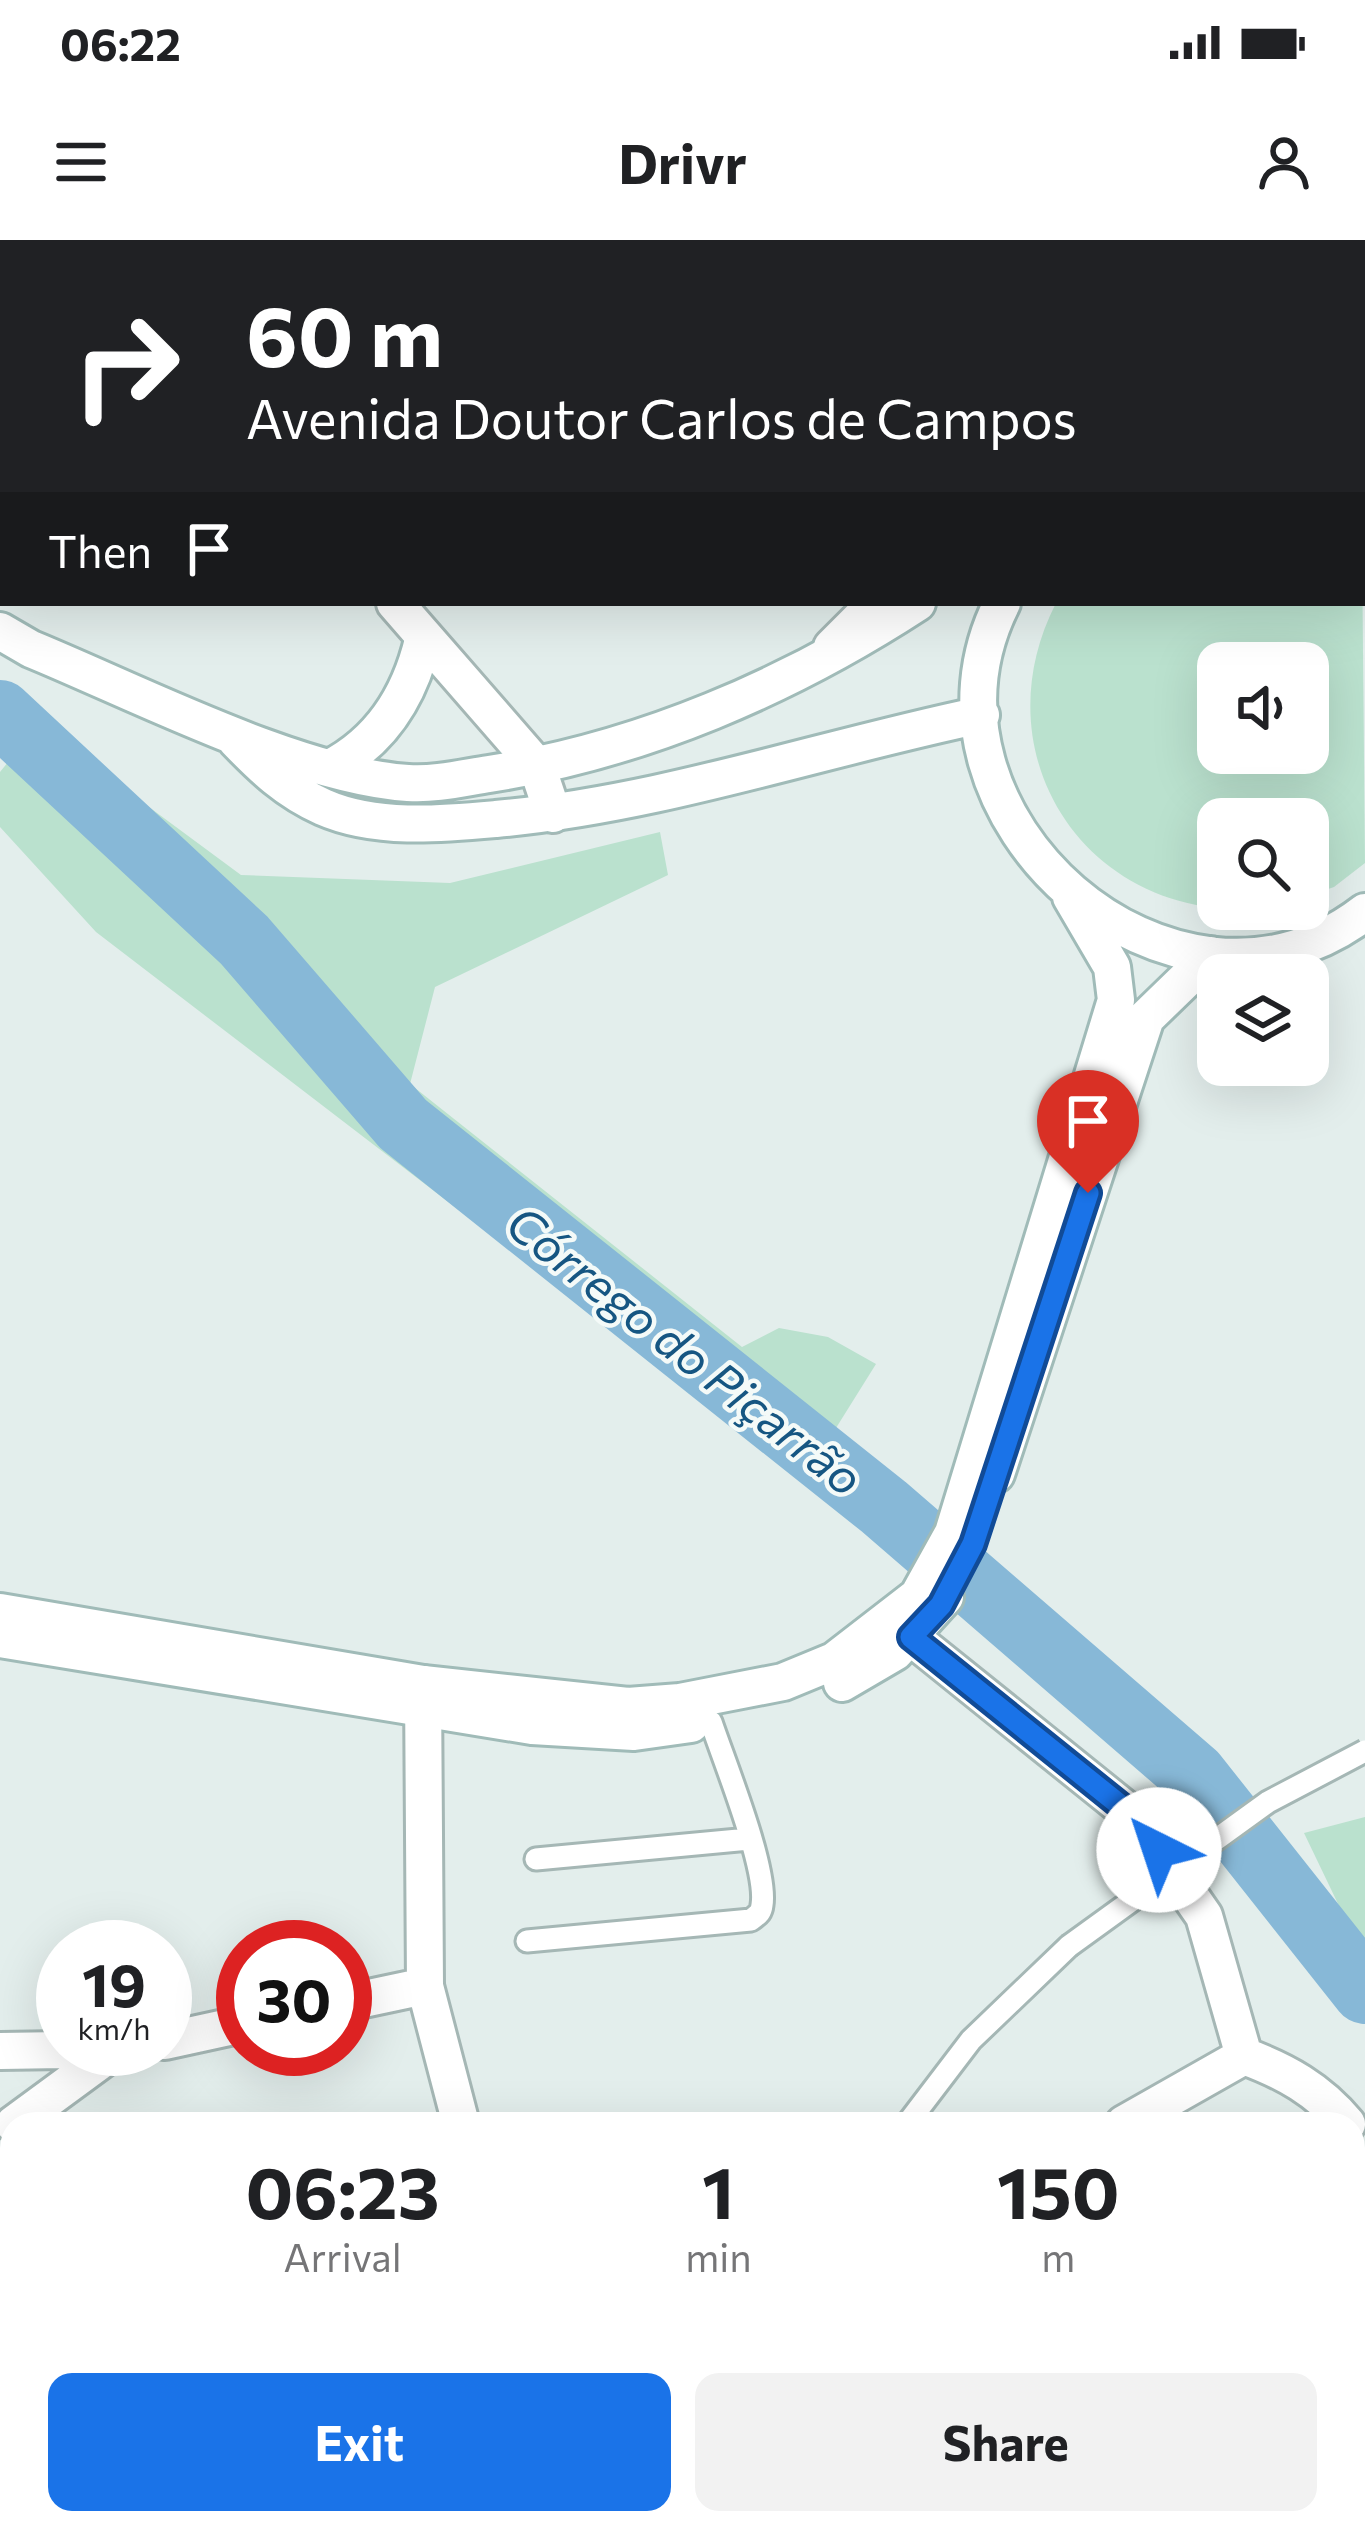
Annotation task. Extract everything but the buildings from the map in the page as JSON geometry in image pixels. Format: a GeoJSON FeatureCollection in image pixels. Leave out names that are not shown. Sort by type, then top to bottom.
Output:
{"type":"FeatureCollection","features":[{"type":"Feature","properties":{"kind":"main road"},"geometry":{"type":"LineString","coordinates":[[397,606],[537,766],[553,814]]}},
{"type":"Feature","properties":{"kind":"main road"},"geometry":{"type":"LineString","coordinates":[[806,671],[873,606]]}},
{"type":"Feature","properties":{"kind":"main road"},"geometry":{"type":"LineString","coordinates":[[10,641],[330,768],[410,783],[537,766],[651,734],[806,671],[912,606]]}},
{"type":"Feature","properties":{"kind":"main road"},"geometry":{"type":"LineString","coordinates":[[963,1539],[1116,1000],[1112,967],[1071,897],[1024,846],[994,783],[981,716],[984,663],[1001,606]]}},
{"type":"Feature","properties":{"kind":"main road"},"geometry":{"type":"LineString","coordinates":[[330,768],[352,757],[386,723],[415,676],[423,640]]}},
{"type":"Feature","properties":{"kind":"main road"},"geometry":{"type":"LineString","coordinates":[[225,729],[280,785],[326,808],[368,819],[444,824],[553,814],[711,784],[981,716]]}},
{"type":"Feature","properties":{"kind":"main road"},"geometry":{"type":"LineString","coordinates":[[1071,897],[1137,937],[1207,954]]}},
{"type":"Feature","properties":{"kind":"main road"},"geometry":{"type":"LineString","coordinates":[[1233,954],[1276,952],[1337,933],[1365,912]]}},
{"type":"Feature","properties":{"kind":"main road"},"geometry":{"type":"LineString","coordinates":[[0,1612],[422,1696],[532,1726],[634,1732],[711,1722],[796,1703],[849,1680],[911,1637],[963,1539],[1145,1018],[1197,968]]}},
{"type":"Feature","properties":{"kind":"main road"},"geometry":{"type":"LineString","coordinates":[[0,1639],[422,1696],[628,1706],[733,1694],[783,1682],[834,1661],[930,1601]]}},
{"type":"Feature","properties":{"kind":"main road"},"geometry":{"type":"LineString","coordinates":[[911,1637],[1136,1818],[1204,1916],[1244,2056]]}},
{"type":"Feature","properties":{"kind":"main road"},"geometry":{"type":"LineString","coordinates":[[422,1696],[425,1986],[458,2112]]}},
{"type":"Feature","properties":{"kind":"main road"},"geometry":{"type":"LineString","coordinates":[[372,1997],[425,1986]]}},
{"type":"Feature","properties":{"kind":"main road"},"geometry":{"type":"LineString","coordinates":[[0,2050],[36,2050]]}},
{"type":"Feature","properties":{"kind":"main road"},"geometry":{"type":"LineString","coordinates":[[1145,2112],[1244,2056]]}},
{"type":"Feature","properties":{"kind":"main road"},"geometry":{"type":"LineString","coordinates":[[1244,2056],[1286,2072],[1337,2112]]}},
{"type":"Feature","properties":{"kind":"main road"},"geometry":{"type":"LineString","coordinates":[[31,2112],[82,2076]]}},
{"type":"Feature","properties":{"kind":"lane"},"geometry":{"type":"LineString","coordinates":[[527,1941],[751,1920],[763,1904],[749,1839],[711,1722]]}},
{"type":"Feature","properties":{"kind":"lane"},"geometry":{"type":"LineString","coordinates":[[916,2112],[971,2040],[1069,1946],[1268,1802],[1365,1751]]}},
{"type":"Feature","properties":{"kind":"lane"},"geometry":{"type":"LineString","coordinates":[[536,1859],[749,1839]]}},
{"type":"Feature","properties":{"kind":"green space"},"geometry":{"type":"Polygon","coordinates":[[[1055,606],[1363,606],[1365,863],[1329,889],[1329,798],[1197,798],[1197,904],[1140,886],[1096,855],[1062,815],[1040,768],[1031,715],[1035,660],[1055,606]]]}},
{"type":"Feature","properties":{"kind":"green space"},"geometry":{"type":"Polygon","coordinates":[[[38,725],[241,875],[450,883],[660,832],[668,875],[435,987],[410,1084],[742,1347],[779,1328],[828,1337],[876,1364],[806,1476],[96,932],[0,827],[0,772],[38,725]]]}},
{"type":"Feature","properties":{"kind":"green space"},"geometry":{"type":"Polygon","coordinates":[[[1365,1817],[1365,1960],[1304,1833],[1365,1817]]]}},
{"type":"Feature","properties":{"kind":"waterway","name":"Córrego do Piçarrão"},"geometry":{"type":"LineString","coordinates":[[0,713],[244,940],[403,1124],[884,1507],[1194,1775],[1365,1991]]}},
{"type":"Feature","properties":{"kind":"route"},"geometry":{"type":"LineString","coordinates":[[1088,1193],[973,1544],[941,1605],[911,1637],[1136,1818],[1159,1850]]}}]}
